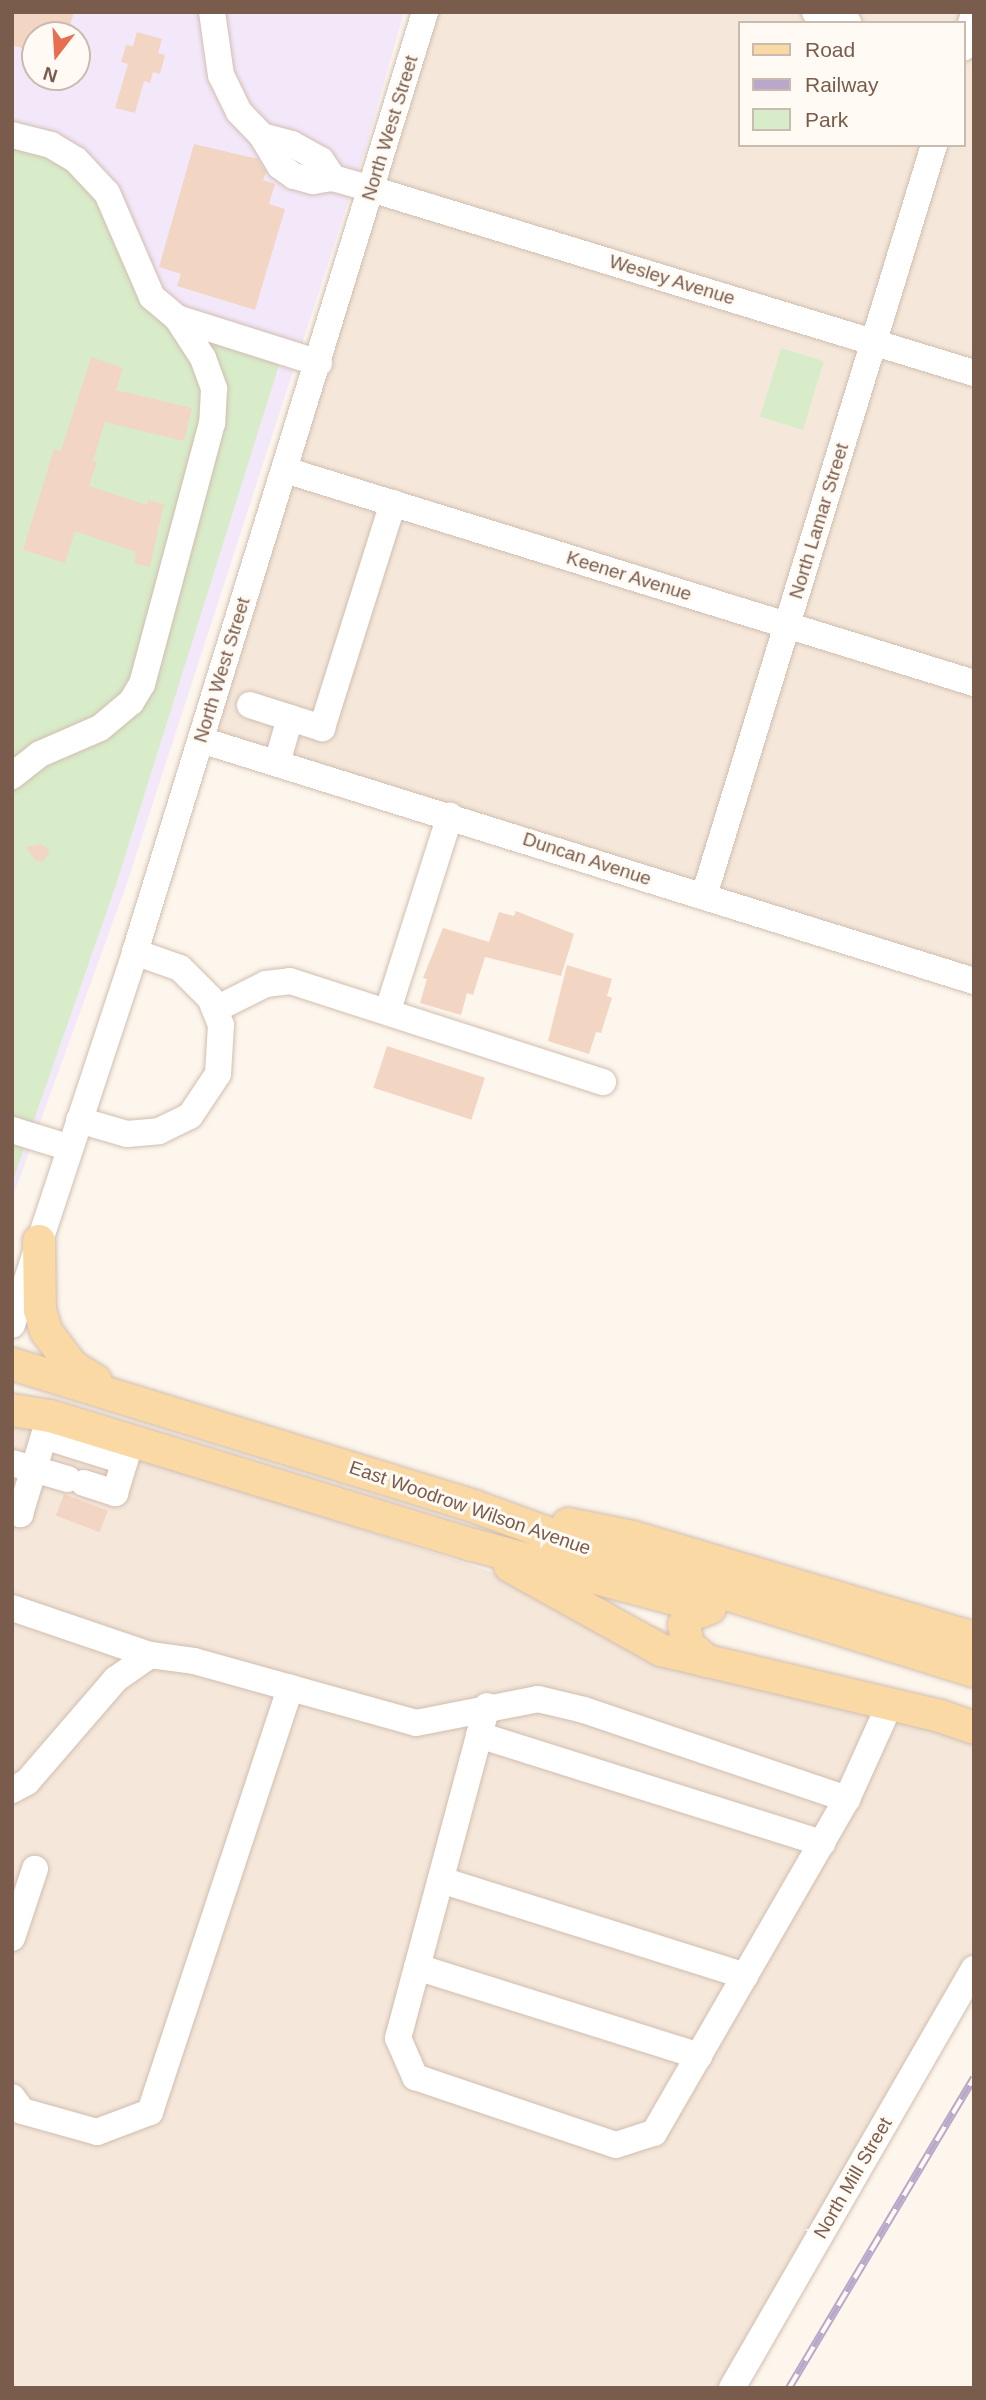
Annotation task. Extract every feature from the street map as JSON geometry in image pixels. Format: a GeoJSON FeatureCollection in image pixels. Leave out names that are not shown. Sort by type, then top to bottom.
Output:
{"type":"FeatureCollection","features":[{"type":"Feature","properties":{"kind":"main road"},"geometry":{"type":"LineString","coordinates":[[12,1262],[39,1241]]}},
{"type":"Feature","properties":{"kind":"main road"},"geometry":{"type":"LineString","coordinates":[[39,1241],[40,1310],[46,1331],[72,1366],[128,1400]]}},
{"type":"Feature","properties":{"kind":"main road","name":"East Woodrow Wilson Avenue"},"geometry":{"type":"LineString","coordinates":[[12,1364],[476,1507],[646,1569],[924,1664]]}},
{"type":"Feature","properties":{"kind":"main road","name":"East Woodrow Wilson Avenue"},"geometry":{"type":"LineString","coordinates":[[12,1410],[47,1426],[127,1451],[924,1664]]}},
{"type":"Feature","properties":{"kind":"main road"},"geometry":{"type":"LineString","coordinates":[[476,1507],[633,1536],[974,1638]]}},
{"type":"Feature","properties":{"kind":"main road"},"geometry":{"type":"LineString","coordinates":[[474,1545],[626,1634],[660,1650],[974,1728]]}},
{"type":"Feature","properties":{"kind":"main road"},"geometry":{"type":"LineString","coordinates":[[707,1661],[688,1645],[684,1625],[690,1615],[710,1608]]}},
{"type":"Feature","properties":{"kind":"main road"},"geometry":{"type":"LineString","coordinates":[[924,1664],[974,1671]]}},
{"type":"Feature","properties":{"kind":"main road"},"geometry":{"type":"LineString","coordinates":[[924,1664],[974,1689]]}},
{"type":"Feature","properties":{"kind":"street","name":"Wesley Avenue"},"geometry":{"type":"LineString","coordinates":[[212,12],[221,75],[239,112],[262,136],[281,166],[295,176],[313,181],[332,178],[371,189],[974,373]]}},
{"type":"Feature","properties":{"kind":"street","name":"North West Street"},"geometry":{"type":"LineString","coordinates":[[12,1325],[135,952],[319,363],[425,12]]}},
{"type":"Feature","properties":{"kind":"street"},"geometry":{"type":"LineString","coordinates":[[815,12],[842,21]]}},
{"type":"Feature","properties":{"kind":"street"},"geometry":{"type":"LineString","coordinates":[[965,42],[974,14]]}},
{"type":"Feature","properties":{"kind":"street"},"geometry":{"type":"LineString","coordinates":[[12,135],[51,145],[76,160],[107,193],[152,297],[177,318],[211,375],[212,424],[142,684],[131,702],[100,728],[40,754],[12,776]]}},
{"type":"Feature","properties":{"kind":"street","name":"North Lamar Street"},"geometry":{"type":"LineString","coordinates":[[704,896],[933,147]]}},
{"type":"Feature","properties":{"kind":"street"},"geometry":{"type":"LineString","coordinates":[[177,318],[319,363]]}},
{"type":"Feature","properties":{"kind":"street","name":"Keener Avenue"},"geometry":{"type":"LineString","coordinates":[[285,470],[974,682]]}},
{"type":"Feature","properties":{"kind":"street"},"geometry":{"type":"LineString","coordinates":[[250,705],[322,728],[393,503]]}},
{"type":"Feature","properties":{"kind":"street"},"geometry":{"type":"LineString","coordinates":[[277,763],[290,718]]}},
{"type":"Feature","properties":{"kind":"street","name":"Duncan Avenue"},"geometry":{"type":"LineString","coordinates":[[201,740],[974,981]]}},
{"type":"Feature","properties":{"kind":"street"},"geometry":{"type":"LineString","coordinates":[[388,1010],[450,816]]}},
{"type":"Feature","properties":{"kind":"street"},"geometry":{"type":"LineString","coordinates":[[79,1120],[143,1135],[190,1116],[212,1089],[221,1065],[216,1009],[189,974],[135,952]]}},
{"type":"Feature","properties":{"kind":"street"},"geometry":{"type":"LineString","coordinates":[[216,1009],[262,985],[284,980],[388,1010],[409,1023],[603,1082]]}},
{"type":"Feature","properties":{"kind":"street"},"geometry":{"type":"LineString","coordinates":[[12,1130],[70,1148]]}},
{"type":"Feature","properties":{"kind":"street"},"geometry":{"type":"LineString","coordinates":[[12,1511],[20,1514],[23,1466],[47,1426]]}},
{"type":"Feature","properties":{"kind":"street"},"geometry":{"type":"LineString","coordinates":[[23,1466],[115,1493],[127,1451]]}},
{"type":"Feature","properties":{"kind":"street"},"geometry":{"type":"LineString","coordinates":[[12,1608],[150,1655],[194,1661],[416,1723],[487,1706],[538,1699],[584,1710],[847,1799]]}},
{"type":"Feature","properties":{"kind":"street"},"geometry":{"type":"LineString","coordinates":[[12,1790],[27,1782],[116,1679],[150,1655]]}},
{"type":"Feature","properties":{"kind":"street"},"geometry":{"type":"LineString","coordinates":[[12,2097],[22,2111],[97,2132],[150,2112],[290,1688]]}},
{"type":"Feature","properties":{"kind":"street"},"geometry":{"type":"LineString","coordinates":[[487,1706],[398,2038],[415,2077],[616,2145],[654,2133],[847,1799],[889,1706]]}},
{"type":"Feature","properties":{"kind":"street"},"geometry":{"type":"LineString","coordinates":[[479,1735],[822,1843]]}},
{"type":"Feature","properties":{"kind":"street"},"geometry":{"type":"LineString","coordinates":[[12,1938],[35,1869]]}},
{"type":"Feature","properties":{"kind":"street"},"geometry":{"type":"LineString","coordinates":[[440,1880],[745,1976]]}},
{"type":"Feature","properties":{"kind":"street"},"geometry":{"type":"LineString","coordinates":[[417,1967],[699,2056]]}},
{"type":"Feature","properties":{"kind":"street","name":"North Mill Street"},"geometry":{"type":"LineString","coordinates":[[732,2388],[974,1969]]}},
{"type":"Feature","properties":{"kind":"shaded area"},"geometry":{"type":"Polygon","coordinates":[[[12,12],[404,12],[365,150],[125,889],[12,1199],[12,12]]]}},
{"type":"Feature","properties":{"kind":"shaded area"},"geometry":{"type":"Polygon","coordinates":[[[415,12],[974,12],[974,982],[201,740],[415,12]]]}},
{"type":"Feature","properties":{"kind":"shaded area"},"geometry":{"type":"Polygon","coordinates":[[[12,1414],[974,1731],[974,1969],[732,2388],[12,2388],[12,1414]]]}},
{"type":"Feature","properties":{"kind":"green space"},"geometry":{"type":"Polygon","coordinates":[[[12,145],[48,154],[101,196],[144,294],[280,362],[116,885],[12,1183],[12,145]]]}},
{"type":"Feature","properties":{"kind":"green space"},"geometry":{"type":"Polygon","coordinates":[[[781,348],[824,361],[803,430],[760,417],[781,348]]]}},
{"type":"Feature","properties":{"kind":"building"},"geometry":{"type":"Polygon","coordinates":[[[12,12],[74,12],[71,21],[21,21],[21,48],[12,45],[12,12]]]}},
{"type":"Feature","properties":{"kind":"building"},"geometry":{"type":"Polygon","coordinates":[[[137,32],[162,39],[158,53],[165,55],[160,74],[153,72],[150,83],[144,81],[135,113],[115,108],[128,64],[121,62],[126,45],[133,46],[137,32]]]}},
{"type":"Feature","properties":{"kind":"building"},"geometry":{"type":"Polygon","coordinates":[[[194,144],[258,159],[266,172],[263,180],[275,184],[269,204],[285,209],[255,310],[177,286],[181,274],[159,267],[194,144]]]}},
{"type":"Feature","properties":{"kind":"building"},"geometry":{"type":"Polygon","coordinates":[[[91,357],[123,368],[116,390],[192,408],[184,441],[105,422],[93,461],[97,462],[89,486],[147,505],[148,500],[164,504],[150,567],[134,563],[136,552],[75,531],[65,563],[23,550],[54,449],[61,451],[91,357]]]}},
{"type":"Feature","properties":{"kind":"building"},"geometry":{"type":"Polygon","coordinates":[[[41,844],[50,850],[43,862],[35,860],[26,847],[41,844]]]}},
{"type":"Feature","properties":{"kind":"building"},"geometry":{"type":"Polygon","coordinates":[[[516,911],[574,934],[561,976],[485,957],[473,995],[467,993],[461,1015],[420,1003],[427,979],[423,978],[443,928],[489,942],[499,912],[514,916],[516,911]]]}},
{"type":"Feature","properties":{"kind":"building"},"geometry":{"type":"Polygon","coordinates":[[[567,965],[612,979],[607,996],[612,998],[601,1033],[596,1032],[589,1054],[548,1041],[567,965]]]}},
{"type":"Feature","properties":{"kind":"building"},"geometry":{"type":"Polygon","coordinates":[[[387,1046],[485,1078],[471,1120],[373,1088],[387,1046]]]}},
{"type":"Feature","properties":{"kind":"building"},"geometry":{"type":"Polygon","coordinates":[[[64,1494],[108,1511],[100,1532],[56,1515],[64,1494]]]}},
{"type":"Feature","properties":{"kind":"railway"},"geometry":{"type":"LineString","coordinates":[[789,2388],[974,2078]]}}]}
